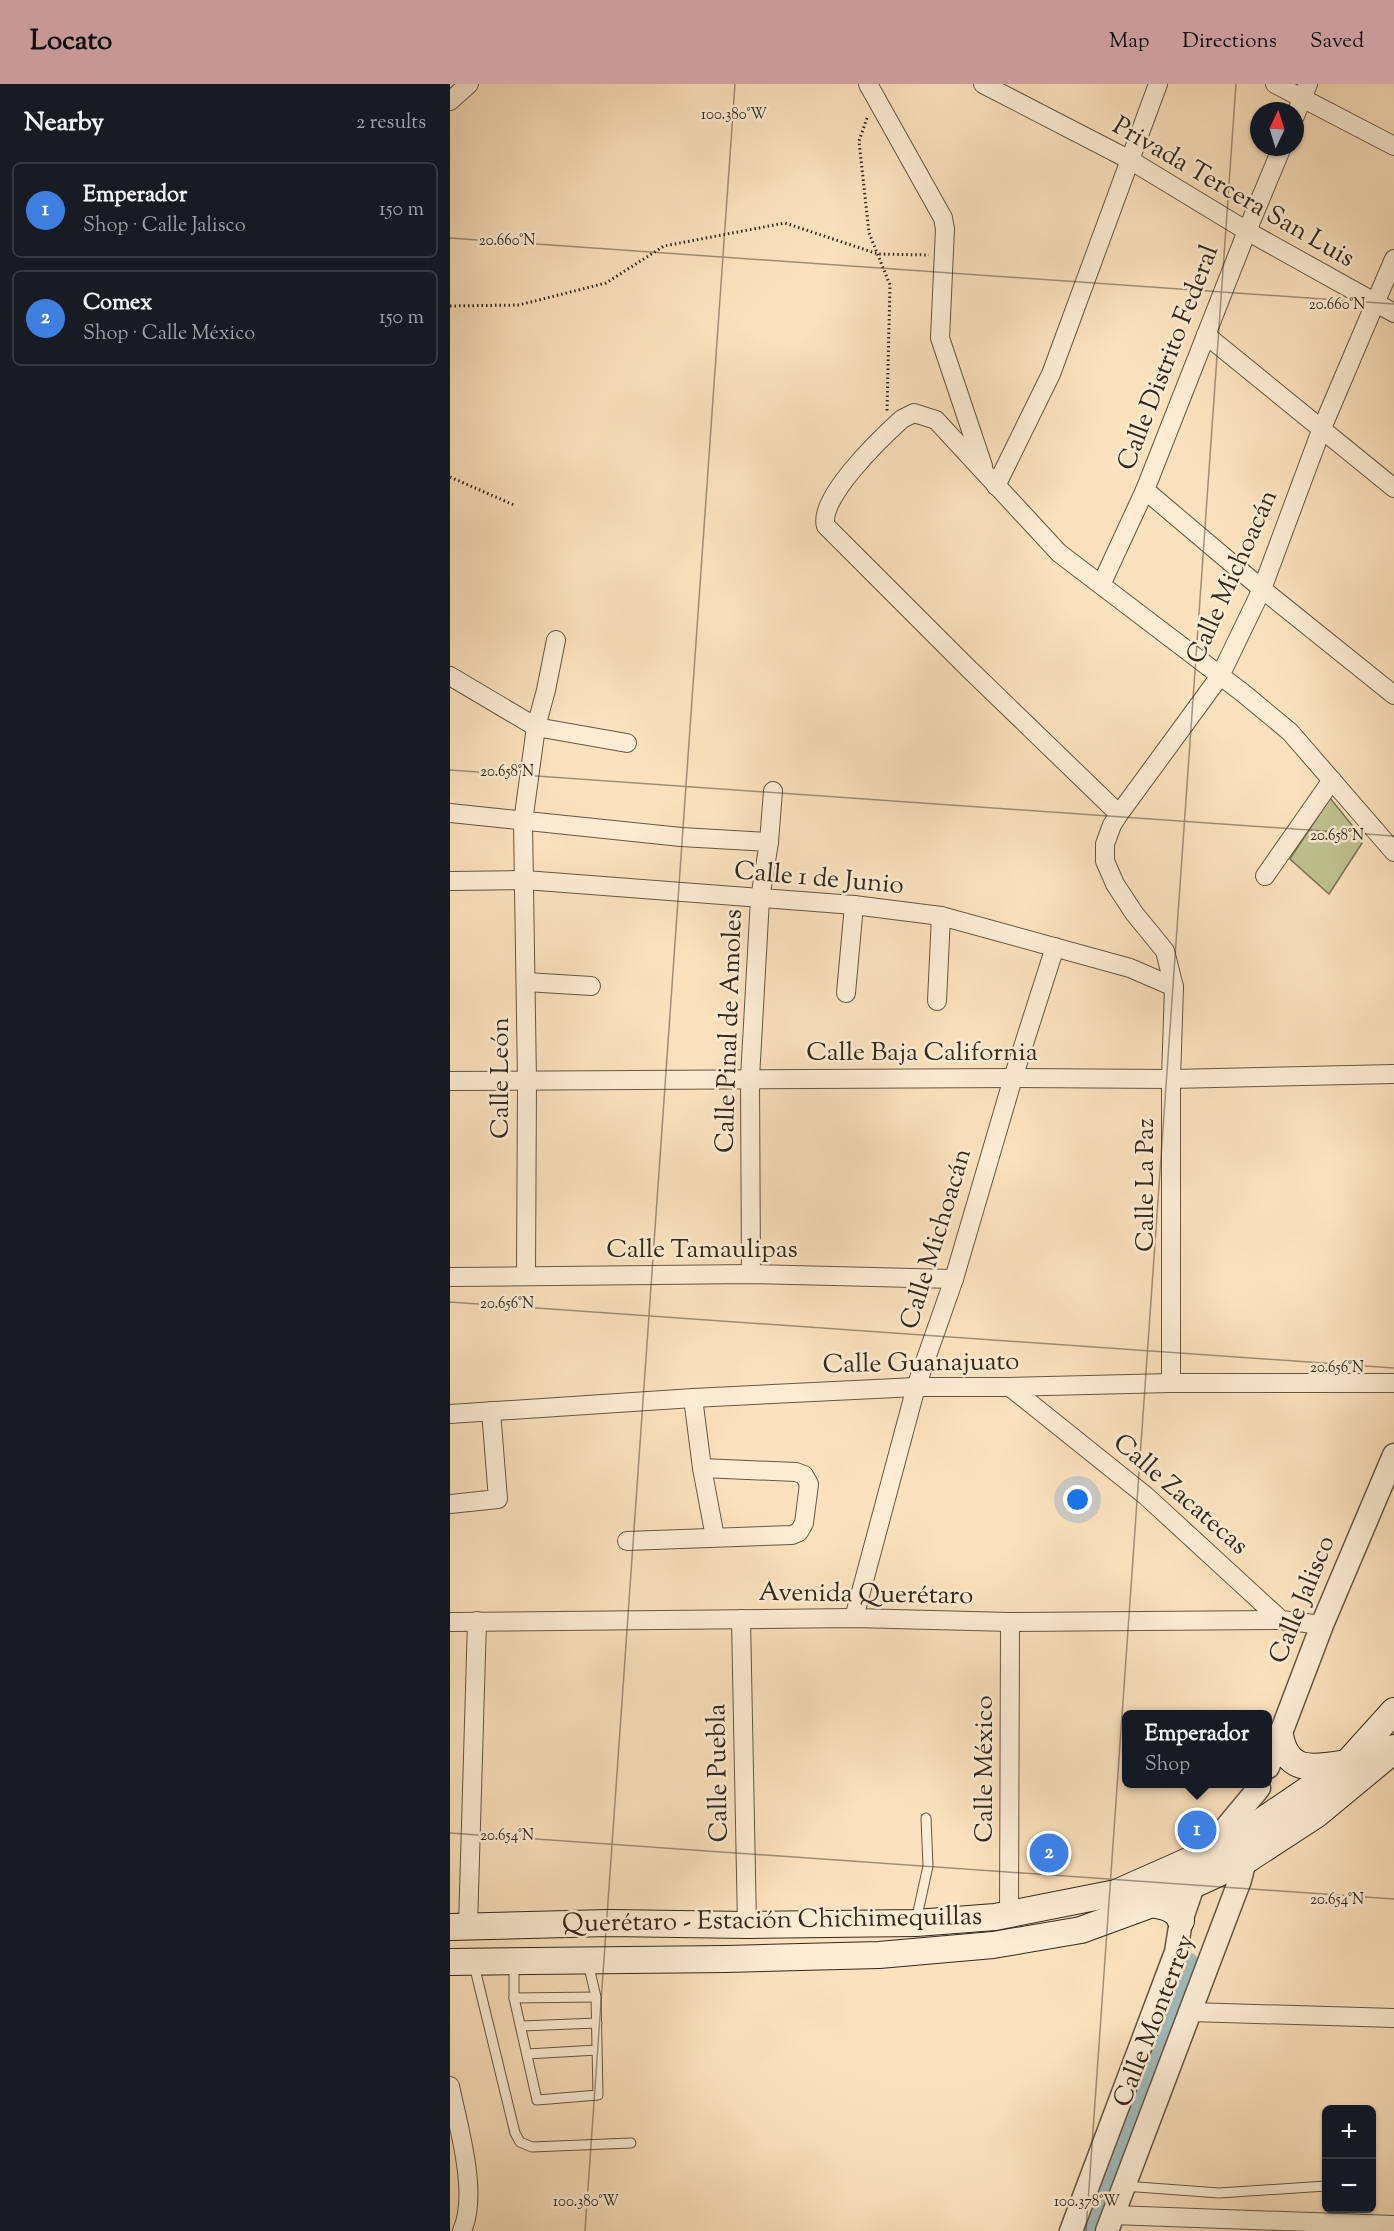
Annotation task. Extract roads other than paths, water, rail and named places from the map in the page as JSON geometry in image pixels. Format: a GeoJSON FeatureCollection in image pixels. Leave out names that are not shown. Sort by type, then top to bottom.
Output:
{"type":"FeatureCollection","features":[{"type":"Feature","properties":{"kind":"main road","name":"Querétaro - Estación Chichimequillas"},"geometry":{"type":"LineString","coordinates":[[459,1926],[609,1923],[747,1925],[916,1923],[1010,1915],[1116,1893],[1204,1854],[1250,1830],[1347,1763],[1394,1711]]}},
{"type":"Feature","properties":{"kind":"main road"},"geometry":{"type":"LineString","coordinates":[[1280,1735],[1283,1750],[1289,1759],[1304,1766],[1320,1767],[1347,1763]]}},
{"type":"Feature","properties":{"kind":"main road","name":"Querétaro - Estación Chichimequillas"},"geometry":{"type":"LineString","coordinates":[[458,1960],[514,1963],[879,1955],[993,1946],[1081,1930],[1152,1905],[1245,1861],[1317,1814],[1392,1753]]}},
{"type":"Feature","properties":{"kind":"main road"},"geometry":{"type":"LineString","coordinates":[[1152,1905],[1174,1911],[1181,1921]]}},
{"type":"Feature","properties":{"kind":"main road"},"geometry":{"type":"LineString","coordinates":[[588,1962],[567,1952],[564,1946],[566,1935],[570,1932],[593,1929],[609,1923]]}},
{"type":"Feature","properties":{"kind":"main road"},"geometry":{"type":"LineString","coordinates":[[458,1960],[508,1952],[517,1946],[518,1939],[513,1929],[505,1925]]}},
{"type":"Feature","properties":{"kind":"street"},"geometry":{"type":"LineString","coordinates":[[450,101],[470,84]]}},
{"type":"Feature","properties":{"kind":"street","name":"Privada Tercera San Luis"},"geometry":{"type":"LineString","coordinates":[[983,84],[1003,89],[1130,160],[1246,231],[1394,313]]}},
{"type":"Feature","properties":{"kind":"street"},"geometry":{"type":"LineString","coordinates":[[991,479],[1051,374],[1158,84]]}},
{"type":"Feature","properties":{"kind":"street"},"geometry":{"type":"LineString","coordinates":[[1275,84],[1394,146]]}},
{"type":"Feature","properties":{"kind":"street"},"geometry":{"type":"LineString","coordinates":[[872,89],[942,218],[945,229],[940,338],[991,479]]}},
{"type":"Feature","properties":{"kind":"street","name":"Calle Distrito Federal"},"geometry":{"type":"LineString","coordinates":[[1101,585],[1145,490],[1246,231],[1278,156]]}},
{"type":"Feature","properties":{"kind":"street","name":"Calle Michoacán"},"geometry":{"type":"LineString","coordinates":[[1174,987],[1166,951],[1134,913],[1115,884],[1105,861],[1105,844],[1119,814],[1220,676],[1262,590],[1322,428],[1394,259]]}},
{"type":"Feature","properties":{"kind":"street"},"geometry":{"type":"LineString","coordinates":[[1206,335],[1394,488]]}},
{"type":"Feature","properties":{"kind":"street"},"geometry":{"type":"LineString","coordinates":[[1119,814],[826,526],[824,519],[830,502],[847,478],[902,419],[914,413],[936,420],[1059,553],[1290,732],[1394,852]]}},
{"type":"Feature","properties":{"kind":"street"},"geometry":{"type":"LineString","coordinates":[[1145,490],[1262,590],[1394,695]]}},
{"type":"Feature","properties":{"kind":"street"},"geometry":{"type":"LineString","coordinates":[[525,879],[524,822],[536,727],[556,640]]}},
{"type":"Feature","properties":{"kind":"street"},"geometry":{"type":"LineString","coordinates":[[450,676],[536,727],[627,743]]}},
{"type":"Feature","properties":{"kind":"street"},"geometry":{"type":"LineString","coordinates":[[1265,876],[1332,780]]}},
{"type":"Feature","properties":{"kind":"street","name":"Calle Pinal de Amoles"},"geometry":{"type":"LineString","coordinates":[[750,1274],[750,1078],[760,899],[769,842],[773,791]]}},
{"type":"Feature","properties":{"kind":"street"},"geometry":{"type":"LineString","coordinates":[[450,813],[681,837],[769,842]]}},
{"type":"Feature","properties":{"kind":"street","name":"Calle 1 de Junio"},"geometry":{"type":"LineString","coordinates":[[450,881],[525,879],[854,905],[941,916],[1130,968],[1174,987]]}},
{"type":"Feature","properties":{"kind":"street","name":"Calle León"},"geometry":{"type":"LineString","coordinates":[[525,879],[526,1276]]}},
{"type":"Feature","properties":{"kind":"street"},"geometry":{"type":"LineString","coordinates":[[846,993],[854,905]]}},
{"type":"Feature","properties":{"kind":"street"},"geometry":{"type":"LineString","coordinates":[[937,1001],[941,916]]}},
{"type":"Feature","properties":{"kind":"street","name":"Calle Michoacán"},"geometry":{"type":"LineString","coordinates":[[854,1618],[916,1387],[954,1279],[1013,1078],[1055,947]]}},
{"type":"Feature","properties":{"kind":"street"},"geometry":{"type":"LineString","coordinates":[[526,982],[591,986]]}},
{"type":"Feature","properties":{"kind":"street","name":"Calle La Paz"},"geometry":{"type":"LineString","coordinates":[[1172,1383],[1171,1079],[1174,987]]}},
{"type":"Feature","properties":{"kind":"street","name":"Calle Baja California"},"geometry":{"type":"LineString","coordinates":[[450,1081],[750,1078],[1171,1079],[1394,1074]]}},
{"type":"Feature","properties":{"kind":"street","name":"Calle Tamaulipas"},"geometry":{"type":"LineString","coordinates":[[450,1277],[750,1274],[954,1279]]}},
{"type":"Feature","properties":{"kind":"street","name":"Calle Guanajuato"},"geometry":{"type":"LineString","coordinates":[[450,1414],[693,1398],[916,1387],[1172,1383],[1394,1383]]}},
{"type":"Feature","properties":{"kind":"street","name":"Calle Zacatecas"},"geometry":{"type":"LineString","coordinates":[[1010,1387],[1146,1496],[1281,1620]]}},
{"type":"Feature","properties":{"kind":"street"},"geometry":{"type":"LineString","coordinates":[[693,1398],[702,1468],[715,1537]]}},
{"type":"Feature","properties":{"kind":"street"},"geometry":{"type":"LineString","coordinates":[[450,1504],[498,1499],[491,1412]]}},
{"type":"Feature","properties":{"kind":"street","name":"Calle Jalisco"},"geometry":{"type":"LineString","coordinates":[[1272,1756],[1322,1625],[1394,1455]]}},
{"type":"Feature","properties":{"kind":"street"},"geometry":{"type":"LineString","coordinates":[[627,1540],[792,1535],[799,1532],[804,1523],[809,1484],[804,1475],[796,1472],[702,1468]]}},
{"type":"Feature","properties":{"kind":"street","name":"Avenida Querétaro"},"geometry":{"type":"LineString","coordinates":[[450,1622],[854,1618],[1010,1622],[1281,1620]]}},
{"type":"Feature","properties":{"kind":"street","name":"Calle Puebla"},"geometry":{"type":"LineString","coordinates":[[741,1619],[747,1925]]}},
{"type":"Feature","properties":{"kind":"street"},"geometry":{"type":"LineString","coordinates":[[1281,1620],[1322,1625]]}},
{"type":"Feature","properties":{"kind":"street"},"geometry":{"type":"LineString","coordinates":[[459,1926],[477,1621]]}},
{"type":"Feature","properties":{"kind":"street","name":"Calle México"},"geometry":{"type":"LineString","coordinates":[[1010,1622],[1010,1915]]}},
{"type":"Feature","properties":{"kind":"street"},"geometry":{"type":"LineString","coordinates":[[1204,1854],[1258,1788]]}},
{"type":"Feature","properties":{"kind":"street"},"geometry":{"type":"LineString","coordinates":[[1250,1830],[1260,1788]]}},
{"type":"Feature","properties":{"kind":"street","name":"Calle Monterrey"},"geometry":{"type":"LineString","coordinates":[[1110,2223],[1245,1861],[1250,1830]]}},
{"type":"Feature","properties":{"kind":"street","name":"Calle Monterrey"},"geometry":{"type":"LineString","coordinates":[[1071,2231],[1176,1952],[1181,1921],[1204,1854]]}},
{"type":"Feature","properties":{"kind":"street"},"geometry":{"type":"LineString","coordinates":[[1176,1952],[1184,1947],[1193,1947],[1201,1952],[1205,1961],[1204,1970]]}},
{"type":"Feature","properties":{"kind":"street"},"geometry":{"type":"LineString","coordinates":[[1190,2012],[1394,2018]]}},
{"type":"Feature","properties":{"kind":"street"},"geometry":{"type":"LineString","coordinates":[[450,2086],[467,2168],[466,2220],[462,2231]]}},
{"type":"Feature","properties":{"kind":"street"},"geometry":{"type":"LineString","coordinates":[[1110,2223],[1394,2225]]}},
{"type":"Feature","properties":{"kind":"lane"},"geometry":{"type":"LineString","coordinates":[[916,1923],[928,1866],[926,1818]]}},
{"type":"Feature","properties":{"kind":"lane"},"geometry":{"type":"LineString","coordinates":[[458,1960],[514,2133],[520,2142],[532,2147],[631,2143]]}},
{"type":"Feature","properties":{"kind":"lane"},"geometry":{"type":"LineString","coordinates":[[514,1963],[514,1998],[537,2100],[598,2095],[596,1997],[588,1962]]}},
{"type":"Feature","properties":{"kind":"lane"},"geometry":{"type":"LineString","coordinates":[[514,1998],[596,1997]]}},
{"type":"Feature","properties":{"kind":"lane"},"geometry":{"type":"LineString","coordinates":[[521,2026],[597,2023]]}},
{"type":"Feature","properties":{"kind":"lane"},"geometry":{"type":"LineString","coordinates":[[527,2054],[597,2050]]}},
{"type":"Feature","properties":{"kind":"lane"},"geometry":{"type":"LineString","coordinates":[[1124,2186],[1219,2193],[1322,2186]]}},
{"type":"Feature","properties":{"kind":"waterway"},"geometry":{"type":"LineString","coordinates":[[1089,2231],[1190,1961]]}},
{"type":"Feature","properties":{"kind":"place","name":"Emperador"},"geometry":{"type":"Point","coordinates":[1197,1830]}},
{"type":"Feature","properties":{"kind":"place","name":"Comex"},"geometry":{"type":"Point","coordinates":[1049,1853]}}]}
